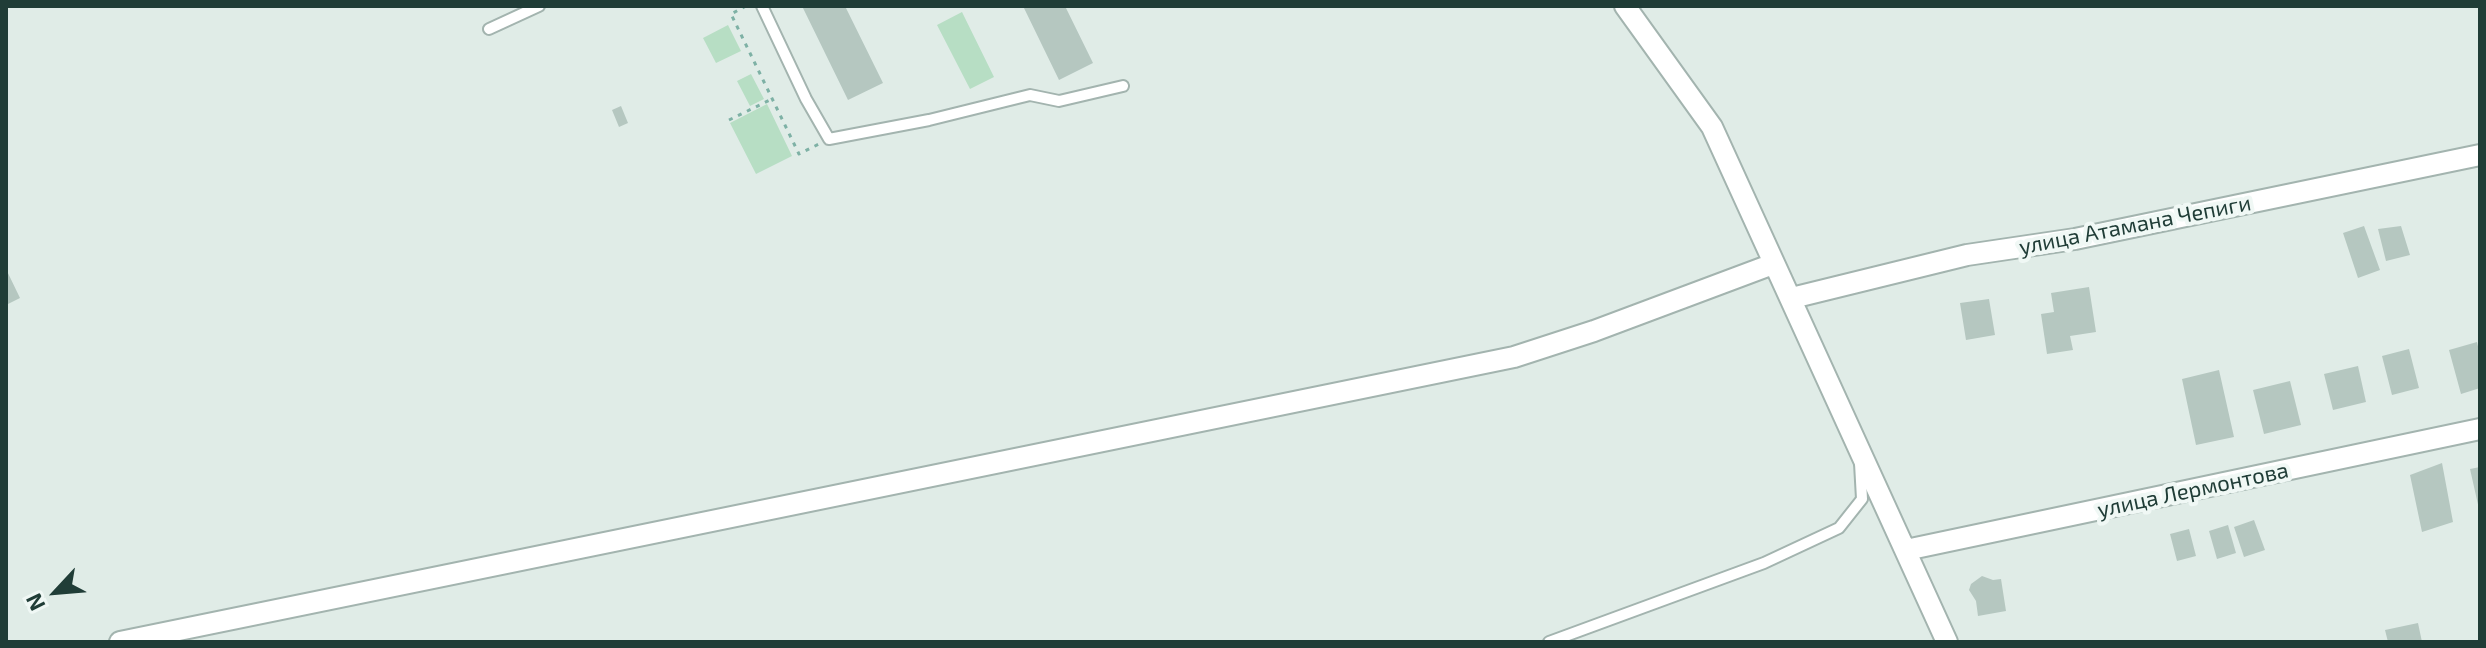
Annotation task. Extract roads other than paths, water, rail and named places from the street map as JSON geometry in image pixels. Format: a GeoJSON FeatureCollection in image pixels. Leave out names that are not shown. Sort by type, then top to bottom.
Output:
{"type":"FeatureCollection","features":[{"type":"Feature","properties":{"kind":"street"},"geometry":{"type":"LineString","coordinates":[[1625,6],[1712,127],[1947,642]]}},
{"type":"Feature","properties":{"kind":"street","name":"улица Атамана Чепиги"},"geometry":{"type":"LineString","coordinates":[[1792,298],[1967,255],[2075,239],[2480,155]]}},
{"type":"Feature","properties":{"kind":"street"},"geometry":{"type":"LineString","coordinates":[[120,642],[1514,357],[1594,331],[1773,264]]}},
{"type":"Feature","properties":{"kind":"street","name":"улица Лермонтова"},"geometry":{"type":"LineString","coordinates":[[1906,550],[2480,429]]}},
{"type":"Feature","properties":{"kind":"lane"},"geometry":{"type":"LineString","coordinates":[[489,29],[539,6]]}},
{"type":"Feature","properties":{"kind":"lane"},"geometry":{"type":"LineString","coordinates":[[762,6],[806,99],[829,139],[915,123],[1030,95],[1059,101],[1123,86]]}},
{"type":"Feature","properties":{"kind":"lane"},"geometry":{"type":"LineString","coordinates":[[1549,642],[1764,563],[1839,528],[1862,499],[1859,449]]}}]}
